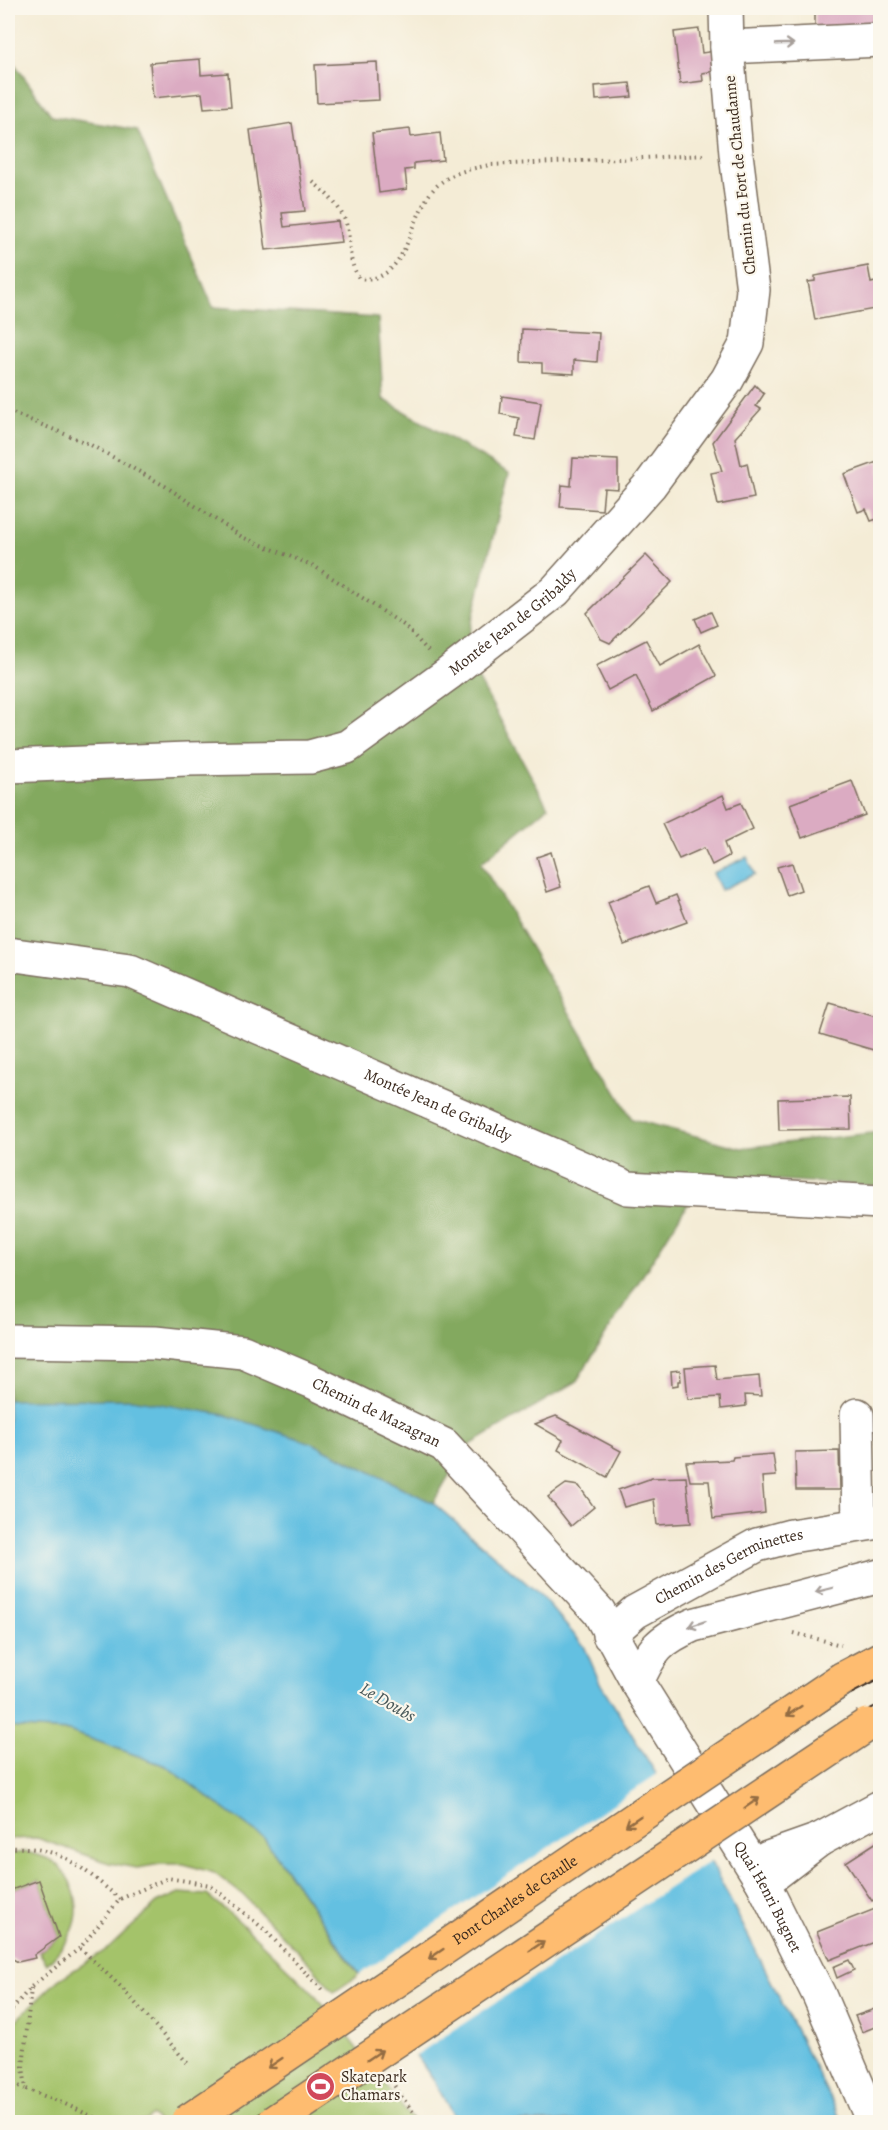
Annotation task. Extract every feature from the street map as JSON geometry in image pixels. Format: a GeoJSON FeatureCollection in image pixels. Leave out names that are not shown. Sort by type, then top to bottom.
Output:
{"type":"FeatureCollection","features":[{"type":"Feature","properties":{"kind":"main road","name":"Pont Charles de Gaulle"},"geometry":{"type":"LineString","coordinates":[[187,2122],[842,1679],[880,1659]]}},
{"type":"Feature","properties":{"kind":"main road"},"geometry":{"type":"LineString","coordinates":[[274,2122],[874,1722]]}},
{"type":"Feature","properties":{"kind":"street","name":"Chemin du Fort de Chaudanne"},"geometry":{"type":"LineString","coordinates":[[726,8],[736,154],[753,290],[747,343]]}},
{"type":"Feature","properties":{"kind":"street"},"geometry":{"type":"LineString","coordinates":[[727,46],[880,40]]}},
{"type":"Feature","properties":{"kind":"street","name":"Montée Jean de Gribaldy"},"geometry":{"type":"LineString","coordinates":[[8,766],[310,757],[347,747],[448,674],[555,591],[650,485],[727,380],[747,343]]}},
{"type":"Feature","properties":{"kind":"street","name":"Montée Jean de Gribaldy"},"geometry":{"type":"LineString","coordinates":[[8,954],[130,971],[628,1188],[880,1202]]}},
{"type":"Feature","properties":{"kind":"street","name":"Chemin de Mazagran"},"geometry":{"type":"LineString","coordinates":[[8,1341],[155,1343],[243,1352],[311,1381],[444,1445],[599,1612],[609,1635],[637,1682]]}},
{"type":"Feature","properties":{"kind":"street","name":"Chemin des Germinettes"},"geometry":{"type":"LineString","coordinates":[[609,1635],[635,1612],[757,1545],[791,1536],[870,1523],[857,1415]]}},
{"type":"Feature","properties":{"kind":"street"},"geometry":{"type":"LineString","coordinates":[[637,1682],[650,1652],[667,1636],[693,1625],[880,1576]]}},
{"type":"Feature","properties":{"kind":"street","name":"Quai Henri Bugnet"},"geometry":{"type":"LineString","coordinates":[[637,1682],[759,1874],[819,1995],[873,2122]]}},
{"type":"Feature","properties":{"kind":"street"},"geometry":{"type":"LineString","coordinates":[[759,1874],[768,1858],[819,1840],[880,1807]]}},
{"type":"Feature","properties":{"kind":"path"},"geometry":{"type":"LineString","coordinates":[[313,182],[330,196],[345,219],[350,264],[359,278],[371,280],[393,268],[432,191],[448,178],[465,170],[490,165],[736,154]]}},
{"type":"Feature","properties":{"kind":"path"},"geometry":{"type":"LineString","coordinates":[[8,411],[89,444],[165,486],[242,537],[314,566],[405,626],[448,674]]}},
{"type":"Feature","properties":{"kind":"path"},"geometry":{"type":"LineString","coordinates":[[785,1628],[811,1639],[832,1641],[844,1646]]}},
{"type":"Feature","properties":{"kind":"path"},"geometry":{"type":"LineString","coordinates":[[8,1848],[31,1846],[71,1859],[120,1899]]}},
{"type":"Feature","properties":{"kind":"path"},"geometry":{"type":"LineString","coordinates":[[8,2014],[32,1987],[80,1948],[120,1899],[168,1878],[210,1885],[265,1930],[327,1996]]}},
{"type":"Feature","properties":{"kind":"path"},"geometry":{"type":"LineString","coordinates":[[80,1948],[123,1989],[190,2066]]}},
{"type":"Feature","properties":{"kind":"path"},"geometry":{"type":"LineString","coordinates":[[26,2089],[23,2067],[32,1987]]}},
{"type":"Feature","properties":{"kind":"path"},"geometry":{"type":"LineString","coordinates":[[388,2077],[420,2122]]}},
{"type":"Feature","properties":{"kind":"path"},"geometry":{"type":"LineString","coordinates":[[8,2081],[104,2122]]}},
{"type":"Feature","properties":{"kind":"green space"},"geometry":{"type":"Polygon","coordinates":[[[11,59],[52,116],[137,130],[213,307],[378,318],[383,399],[509,473],[464,653],[548,807],[481,863],[632,1119],[741,1148],[880,1132],[880,1186],[705,1176],[576,1382],[465,1448],[433,1503],[312,1443],[8,1400],[8,61],[11,59]]]}},
{"type":"Feature","properties":{"kind":"green space"},"geometry":{"type":"Polygon","coordinates":[[[8,1727],[69,1731],[166,1766],[265,1839],[359,1975],[334,1992],[243,1895],[214,1873],[184,1864],[161,1864],[137,1868],[109,1863],[37,1838],[8,1839],[8,1727]]]}},
{"type":"Feature","properties":{"kind":"green space"},"geometry":{"type":"Polygon","coordinates":[[[27,1852],[48,1859],[61,1868],[71,1883],[77,1903],[72,1931],[47,1964],[39,1952],[59,1937],[39,1880],[8,1891],[8,1854],[27,1852]]]}},
{"type":"Feature","properties":{"kind":"green space"},"geometry":{"type":"Polygon","coordinates":[[[179,1893],[207,1895],[240,1922],[316,1996],[414,2122],[158,2122],[152,2115],[144,2122],[8,2122],[8,2028],[58,1980],[109,1948],[157,1903],[179,1893]]]}},
{"type":"Feature","properties":{"kind":"water"},"geometry":{"type":"Polygon","coordinates":[[[747,857],[755,874],[721,890],[713,873],[747,857]]]}},
{"type":"Feature","properties":{"kind":"water","name":"Le Doubs"},"geometry":{"type":"Polygon","coordinates":[[[132,1399],[225,1415],[312,1443],[433,1503],[538,1593],[584,1646],[600,1683],[712,1864],[842,2122],[457,2122],[434,2081],[265,1839],[166,1766],[69,1731],[8,1727],[8,1400],[132,1399]]]}},
{"type":"Feature","properties":{"kind":"pier"},"geometry":{"type":"Polygon","coordinates":[[[659,1773],[713,1859],[413,2057],[357,1976],[659,1773]]]}},
{"type":"Feature","properties":{"kind":"building"},"geometry":{"type":"Polygon","coordinates":[[[856,8],[880,8],[880,34],[815,35],[815,12],[856,10],[856,8]]]}},
{"type":"Feature","properties":{"kind":"building"},"geometry":{"type":"Polygon","coordinates":[[[699,29],[702,53],[715,51],[717,71],[702,73],[703,81],[680,84],[674,32],[699,29]]]}},
{"type":"Feature","properties":{"kind":"building"},"geometry":{"type":"Polygon","coordinates":[[[200,59],[201,75],[228,73],[231,106],[204,108],[202,93],[153,98],[150,63],[200,59]]]}},
{"type":"Feature","properties":{"kind":"building"},"geometry":{"type":"Polygon","coordinates":[[[377,62],[379,100],[317,103],[315,65],[377,62]]]}},
{"type":"Feature","properties":{"kind":"building"},"geometry":{"type":"Polygon","coordinates":[[[630,83],[632,97],[596,100],[595,86],[630,83]]]}},
{"type":"Feature","properties":{"kind":"building"},"geometry":{"type":"Polygon","coordinates":[[[292,123],[305,211],[282,213],[284,227],[338,221],[341,242],[266,250],[250,130],[292,123]]]}},
{"type":"Feature","properties":{"kind":"building"},"geometry":{"type":"Polygon","coordinates":[[[410,129],[411,137],[440,133],[443,160],[414,163],[414,169],[405,170],[407,189],[379,193],[372,133],[410,129]]]}},
{"type":"Feature","properties":{"kind":"building"},"geometry":{"type":"Polygon","coordinates":[[[868,266],[871,283],[880,281],[880,308],[815,320],[808,282],[815,281],[815,276],[868,266]]]}},
{"type":"Feature","properties":{"kind":"building"},"geometry":{"type":"Polygon","coordinates":[[[522,329],[599,333],[597,362],[574,360],[574,374],[542,372],[542,363],[521,362],[522,329]]]}},
{"type":"Feature","properties":{"kind":"building"},"geometry":{"type":"Polygon","coordinates":[[[755,385],[764,394],[756,406],[761,409],[735,438],[741,465],[747,463],[754,498],[718,505],[711,473],[722,471],[713,442],[755,385]]]}},
{"type":"Feature","properties":{"kind":"building"},"geometry":{"type":"Polygon","coordinates":[[[502,396],[541,402],[535,440],[516,437],[519,418],[500,414],[502,396]]]}},
{"type":"Feature","properties":{"kind":"building"},"geometry":{"type":"Polygon","coordinates":[[[573,458],[618,460],[618,489],[604,488],[602,510],[560,507],[562,485],[571,486],[573,458]]]}},
{"type":"Feature","properties":{"kind":"building"},"geometry":{"type":"Polygon","coordinates":[[[880,461],[880,518],[871,521],[866,509],[858,512],[844,474],[880,461]]]}},
{"type":"Feature","properties":{"kind":"building"},"geometry":{"type":"Polygon","coordinates":[[[646,555],[672,582],[610,643],[601,639],[587,613],[646,555]]]}},
{"type":"Feature","properties":{"kind":"building"},"geometry":{"type":"Polygon","coordinates":[[[711,612],[717,625],[701,632],[695,619],[711,612]]]}},
{"type":"Feature","properties":{"kind":"building"},"geometry":{"type":"Polygon","coordinates":[[[646,640],[660,666],[699,644],[716,676],[653,711],[636,675],[608,690],[596,666],[646,640]]]}},
{"type":"Feature","properties":{"kind":"building"},"geometry":{"type":"Polygon","coordinates":[[[852,781],[865,815],[802,838],[790,804],[852,781]]]}},
{"type":"Feature","properties":{"kind":"building"},"geometry":{"type":"Polygon","coordinates":[[[723,795],[728,808],[741,803],[753,829],[724,843],[729,856],[712,865],[704,848],[679,859],[662,824],[723,795]]]}},
{"type":"Feature","properties":{"kind":"building"},"geometry":{"type":"Polygon","coordinates":[[[551,852],[561,887],[547,892],[537,857],[551,852]]]}},
{"type":"Feature","properties":{"kind":"building"},"geometry":{"type":"Polygon","coordinates":[[[792,863],[801,890],[787,895],[777,867],[792,863]]]}},
{"type":"Feature","properties":{"kind":"building"},"geometry":{"type":"Polygon","coordinates":[[[649,886],[656,903],[676,895],[687,922],[624,945],[608,902],[649,886]]]}},
{"type":"Feature","properties":{"kind":"building"},"geometry":{"type":"Polygon","coordinates":[[[830,1003],[880,1017],[880,1052],[820,1034],[830,1003]]]}},
{"type":"Feature","properties":{"kind":"building"},"geometry":{"type":"Polygon","coordinates":[[[850,1097],[851,1129],[779,1130],[778,1099],[850,1097]]]}},
{"type":"Feature","properties":{"kind":"building"},"geometry":{"type":"Polygon","coordinates":[[[715,1365],[717,1380],[759,1376],[761,1396],[745,1395],[746,1406],[721,1409],[720,1397],[688,1399],[685,1367],[715,1365]]]}},
{"type":"Feature","properties":{"kind":"building"},"geometry":{"type":"Polygon","coordinates":[[[680,1370],[681,1381],[678,1381],[678,1385],[672,1386],[671,1371],[680,1370]]]}},
{"type":"Feature","properties":{"kind":"building"},"geometry":{"type":"Polygon","coordinates":[[[556,1416],[621,1451],[607,1477],[558,1450],[563,1440],[535,1424],[556,1416]]]}},
{"type":"Feature","properties":{"kind":"building"},"geometry":{"type":"Polygon","coordinates":[[[839,1451],[840,1490],[796,1490],[795,1452],[839,1451]]]}},
{"type":"Feature","properties":{"kind":"building"},"geometry":{"type":"Polygon","coordinates":[[[773,1454],[776,1476],[762,1477],[765,1513],[713,1519],[709,1481],[690,1481],[686,1462],[732,1460],[733,1457],[773,1454]]]}},
{"type":"Feature","properties":{"kind":"building"},"geometry":{"type":"Polygon","coordinates":[[[686,1477],[691,1523],[657,1525],[654,1499],[624,1507],[618,1490],[652,1478],[686,1477]]]}},
{"type":"Feature","properties":{"kind":"building"},"geometry":{"type":"Polygon","coordinates":[[[566,1484],[579,1486],[594,1507],[571,1526],[548,1497],[566,1484]]]}},
{"type":"Feature","properties":{"kind":"building"},"geometry":{"type":"Polygon","coordinates":[[[875,1494],[880,1494],[880,1508],[875,1508],[875,1494]]]}},
{"type":"Feature","properties":{"kind":"building"},"geometry":{"type":"Polygon","coordinates":[[[880,1840],[880,1896],[872,1901],[846,1862],[880,1840]]]}},
{"type":"Feature","properties":{"kind":"building"},"geometry":{"type":"Polygon","coordinates":[[[39,1880],[59,1937],[34,1955],[35,1958],[18,1962],[11,1958],[8,1966],[8,1891],[39,1880]]]}},
{"type":"Feature","properties":{"kind":"building"},"geometry":{"type":"Polygon","coordinates":[[[880,1907],[880,1940],[829,1960],[817,1932],[880,1907]]]}},
{"type":"Feature","properties":{"kind":"building"},"geometry":{"type":"Polygon","coordinates":[[[849,1960],[854,1970],[837,1978],[833,1967],[849,1960]]]}},
{"type":"Feature","properties":{"kind":"building"},"geometry":{"type":"Polygon","coordinates":[[[880,2007],[880,2025],[862,2032],[855,2016],[880,2007]]]}},
{"type":"Feature","properties":{"kind":"tram line"},"geometry":{"type":"LineString","coordinates":[[210,2122],[851,1694],[880,1679]]}},
{"type":"Feature","properties":{"kind":"tram line"},"geometry":{"type":"LineString","coordinates":[[247,2122],[861,1713],[880,1704]]}},
{"type":"Feature","properties":{"kind":"place","name":"Skatepark Chamars"},"geometry":{"type":"Point","coordinates":[320,2086]}}]}
